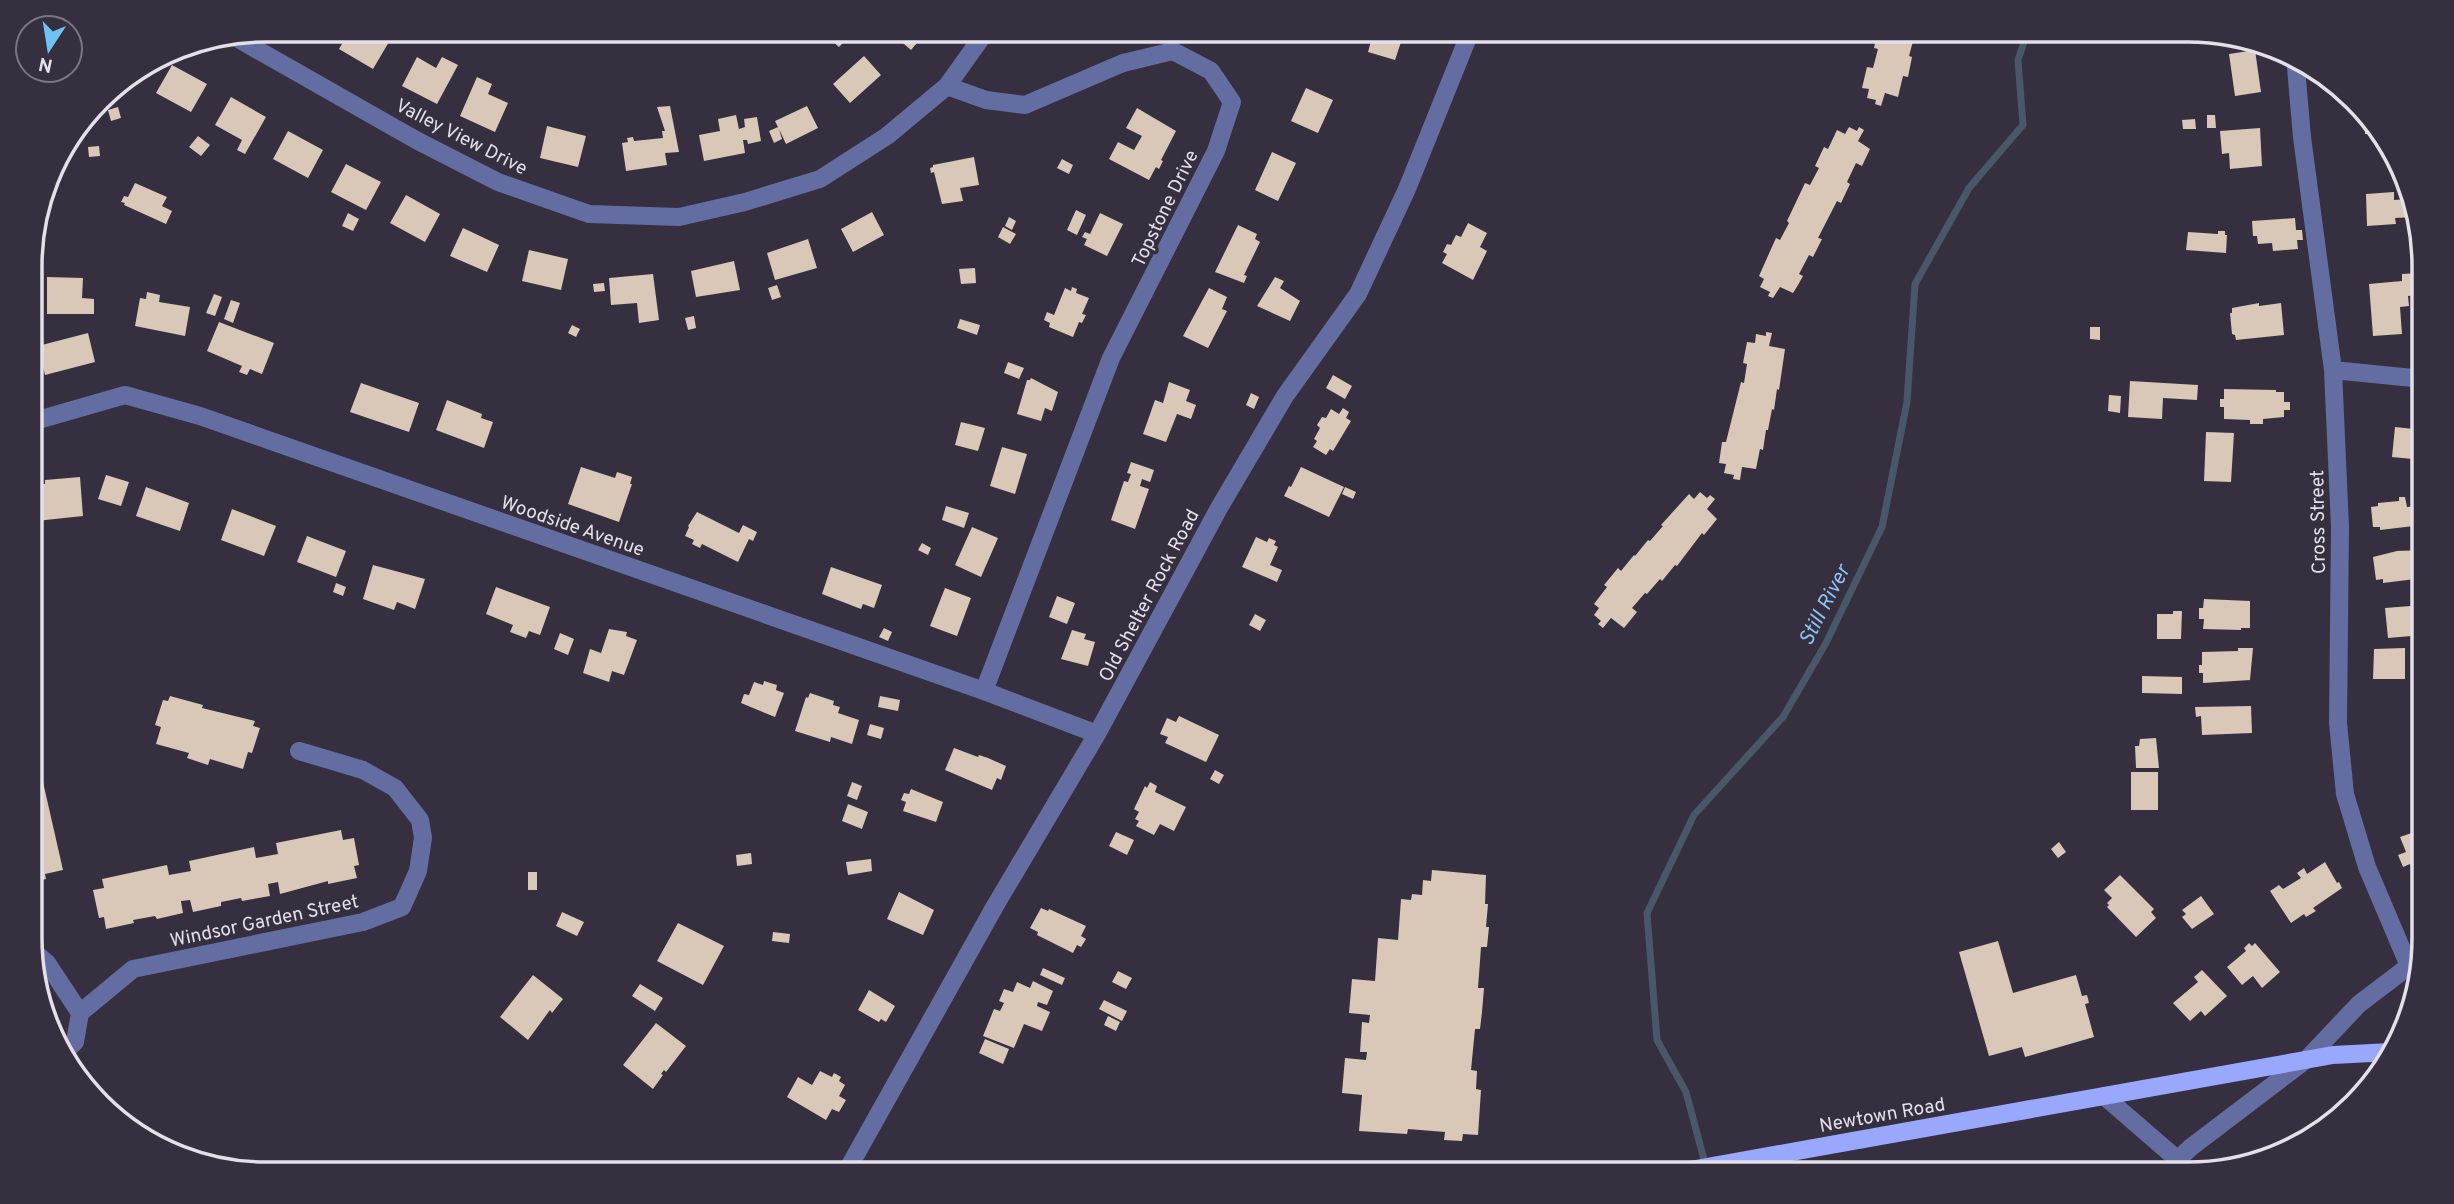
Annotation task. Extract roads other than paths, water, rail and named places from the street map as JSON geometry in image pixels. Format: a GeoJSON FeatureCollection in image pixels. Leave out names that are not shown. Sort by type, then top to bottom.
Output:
{"type":"FeatureCollection","features":[{"type":"Feature","properties":{"kind":"main road","name":"Newtown Road"},"geometry":{"type":"LineString","coordinates":[[1736,1162],[2308,1059],[2380,1053]]}},
{"type":"Feature","properties":{"kind":"street"},"geometry":{"type":"LineString","coordinates":[[947,86],[978,42]]}},
{"type":"Feature","properties":{"kind":"street","name":"Old Shelter Rock Road"},"geometry":{"type":"LineString","coordinates":[[852,1162],[995,906],[1097,734],[1219,508],[1285,396],[1358,294],[1407,190],[1466,42]]}},
{"type":"Feature","properties":{"kind":"street","name":"Valley View Drive"},"geometry":{"type":"LineString","coordinates":[[245,43],[416,140],[498,182],[589,214],[679,217],[745,202],[820,179],[887,136],[947,86]]}},
{"type":"Feature","properties":{"kind":"street","name":"Topstone Drive"},"geometry":{"type":"LineString","coordinates":[[947,86],[986,100],[1025,104],[1123,63],[1174,51],[1210,71],[1232,102],[1216,151],[1111,358],[985,691]]}},
{"type":"Feature","properties":{"kind":"street","name":"Cross Street"},"geometry":{"type":"LineString","coordinates":[[2296,71],[2302,137],[2333,370],[2340,527],[2338,723],[2345,794],[2367,867],[2411,959]]}},
{"type":"Feature","properties":{"kind":"street"},"geometry":{"type":"LineString","coordinates":[[2333,370],[2412,378]]}},
{"type":"Feature","properties":{"kind":"street","name":"Woodside Avenue"},"geometry":{"type":"LineString","coordinates":[[42,419],[125,395],[200,416],[985,691],[1097,734]]}},
{"type":"Feature","properties":{"kind":"street","name":"Windsor Garden Street"},"geometry":{"type":"LineString","coordinates":[[79,1013],[133,969],[363,922],[402,906],[418,871],[424,838],[420,820],[395,788],[363,770],[299,751]]}},
{"type":"Feature","properties":{"kind":"street"},"geometry":{"type":"LineString","coordinates":[[44,960],[79,1013],[75,1042],[70,1047]]}},
{"type":"Feature","properties":{"kind":"street"},"geometry":{"type":"LineString","coordinates":[[2104,1096],[2178,1160],[2190,1148],[2308,1059],[2359,1004],[2409,972]]}},
{"type":"Feature","properties":{"kind":"waterway","name":"Still River"},"geometry":{"type":"LineString","coordinates":[[1705,1162],[1686,1092],[1657,1040],[1647,913],[1694,815],[1783,717],[1826,643],[1882,527],[1907,402],[1915,284],[1969,188],[2023,125],[2018,60],[2024,42]]}}]}
